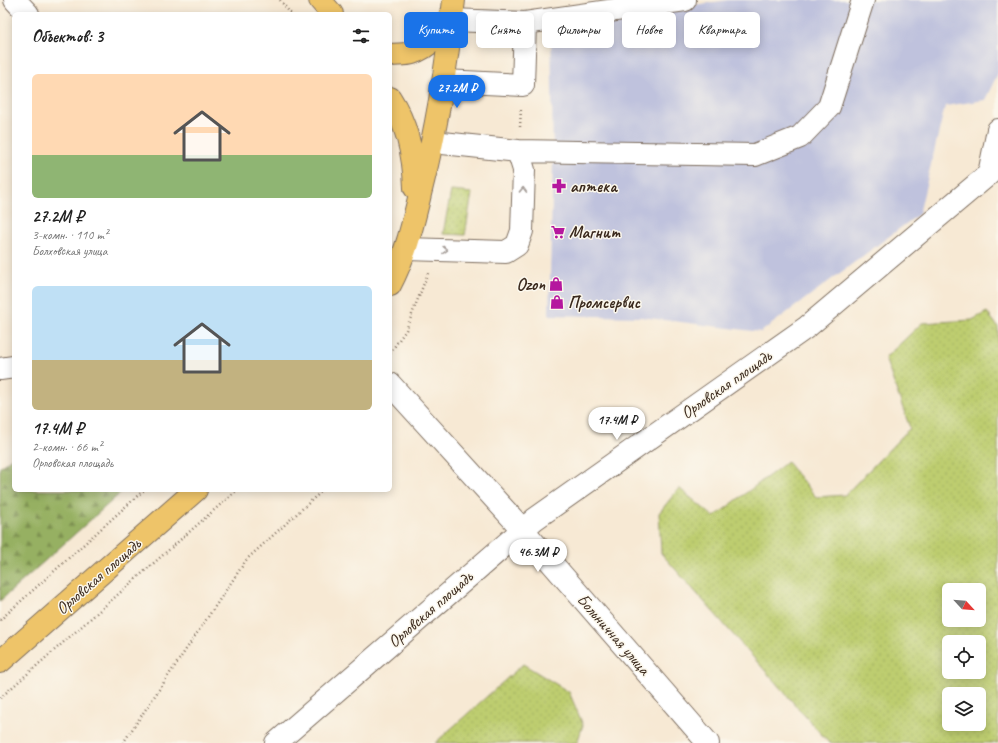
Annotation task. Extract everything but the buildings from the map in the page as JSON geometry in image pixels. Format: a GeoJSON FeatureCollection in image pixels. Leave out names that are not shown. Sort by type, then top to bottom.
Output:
{"type":"FeatureCollection","features":[{"type":"Feature","properties":{"kind":"main road"},"geometry":{"type":"LineString","coordinates":[[320,0],[330,12]]}},
{"type":"Feature","properties":{"kind":"main road"},"geometry":{"type":"LineString","coordinates":[[337,0],[336,6],[339,12]]}},
{"type":"Feature","properties":{"kind":"main road"},"geometry":{"type":"LineString","coordinates":[[392,55],[412,53],[436,39],[448,23],[454,5]]}},
{"type":"Feature","properties":{"kind":"main road"},"geometry":{"type":"LineString","coordinates":[[392,280],[406,248],[433,142],[444,81],[454,5]]}},
{"type":"Feature","properties":{"kind":"main road"},"geometry":{"type":"LineString","coordinates":[[392,101],[399,111],[414,161],[416,210]]}},
{"type":"Feature","properties":{"kind":"main road","name":"Орловская площадь"},"geometry":{"type":"LineString","coordinates":[[0,662],[194,492]]}},
{"type":"Feature","properties":{"kind":"street"},"geometry":{"type":"LineString","coordinates":[[15,0],[26,12]]}},
{"type":"Feature","properties":{"kind":"street"},"geometry":{"type":"LineString","coordinates":[[534,22],[685,0]]}},
{"type":"Feature","properties":{"kind":"street"},"geometry":{"type":"LineString","coordinates":[[433,142],[518,151],[755,155],[800,136],[829,107],[863,0]]}},
{"type":"Feature","properties":{"kind":"street"},"geometry":{"type":"LineString","coordinates":[[454,5],[482,12]]}},
{"type":"Feature","properties":{"kind":"street"},"geometry":{"type":"LineString","coordinates":[[444,81],[523,85],[524,48]]}},
{"type":"Feature","properties":{"kind":"street"},"geometry":{"type":"LineString","coordinates":[[993,178],[998,130]]}},
{"type":"Feature","properties":{"kind":"street"},"geometry":{"type":"LineString","coordinates":[[406,248],[506,252],[517,245],[522,231],[524,170],[518,151]]}},
{"type":"Feature","properties":{"kind":"street","name":"Орловская площадь"},"geometry":{"type":"LineString","coordinates":[[276,743],[542,514],[807,327],[993,178]]}},
{"type":"Feature","properties":{"kind":"street"},"geometry":{"type":"LineString","coordinates":[[0,369],[12,368]]}},
{"type":"Feature","properties":{"kind":"street","name":"Больничная улица"},"geometry":{"type":"LineString","coordinates":[[392,386],[523,530],[708,743]]}},
{"type":"Feature","properties":{"kind":"path"},"geometry":{"type":"LineString","coordinates":[[280,0],[289,12]]}},
{"type":"Feature","properties":{"kind":"path"},"geometry":{"type":"LineString","coordinates":[[518,151],[523,85]]}},
{"type":"Feature","properties":{"kind":"path"},"geometry":{"type":"LineString","coordinates":[[392,350],[406,330],[436,250]]}},
{"type":"Feature","properties":{"kind":"path"},"geometry":{"type":"LineString","coordinates":[[0,620],[142,492]]}},
{"type":"Feature","properties":{"kind":"path"},"geometry":{"type":"LineString","coordinates":[[0,698],[235,492]]}},
{"type":"Feature","properties":{"kind":"path"},"geometry":{"type":"LineString","coordinates":[[123,743],[248,559],[321,492]]}},
{"type":"Feature","properties":{"kind":"shaded area"},"geometry":{"type":"Polygon","coordinates":[[[728,0],[998,0],[998,73],[985,100],[945,106],[919,214],[761,332],[641,317],[549,315],[553,160],[551,48],[614,48],[614,17],[622,16],[622,48],[676,48],[676,12],[646,12],[728,0]]]}},
{"type":"Feature","properties":{"kind":"green space"},"geometry":{"type":"Polygon","coordinates":[[[451,191],[472,193],[465,235],[443,234],[451,191]]]}},
{"type":"Feature","properties":{"kind":"green space"},"geometry":{"type":"Polygon","coordinates":[[[987,312],[998,327],[998,743],[829,743],[661,553],[659,513],[679,488],[714,517],[787,462],[816,497],[845,495],[910,428],[885,358],[922,323],[972,320],[987,312]]]}},
{"type":"Feature","properties":{"kind":"green space"},"geometry":{"type":"Polygon","coordinates":[[[12,458],[12,492],[122,492],[0,601],[0,467],[12,458]]]}},
{"type":"Feature","properties":{"kind":"green space"},"geometry":{"type":"Polygon","coordinates":[[[523,664],[569,692],[583,725],[577,743],[435,743],[523,664]]]}},
{"type":"Feature","properties":{"kind":"place","name":"аптека"},"geometry":{"type":"Point","coordinates":[559,186]}},
{"type":"Feature","properties":{"kind":"place","name":"Магнит"},"geometry":{"type":"Point","coordinates":[558,232]}},
{"type":"Feature","properties":{"kind":"place","name":"Ozon"},"geometry":{"type":"Point","coordinates":[556,284]}},
{"type":"Feature","properties":{"kind":"place","name":"Промсервис"},"geometry":{"type":"Point","coordinates":[557,302]}}]}
